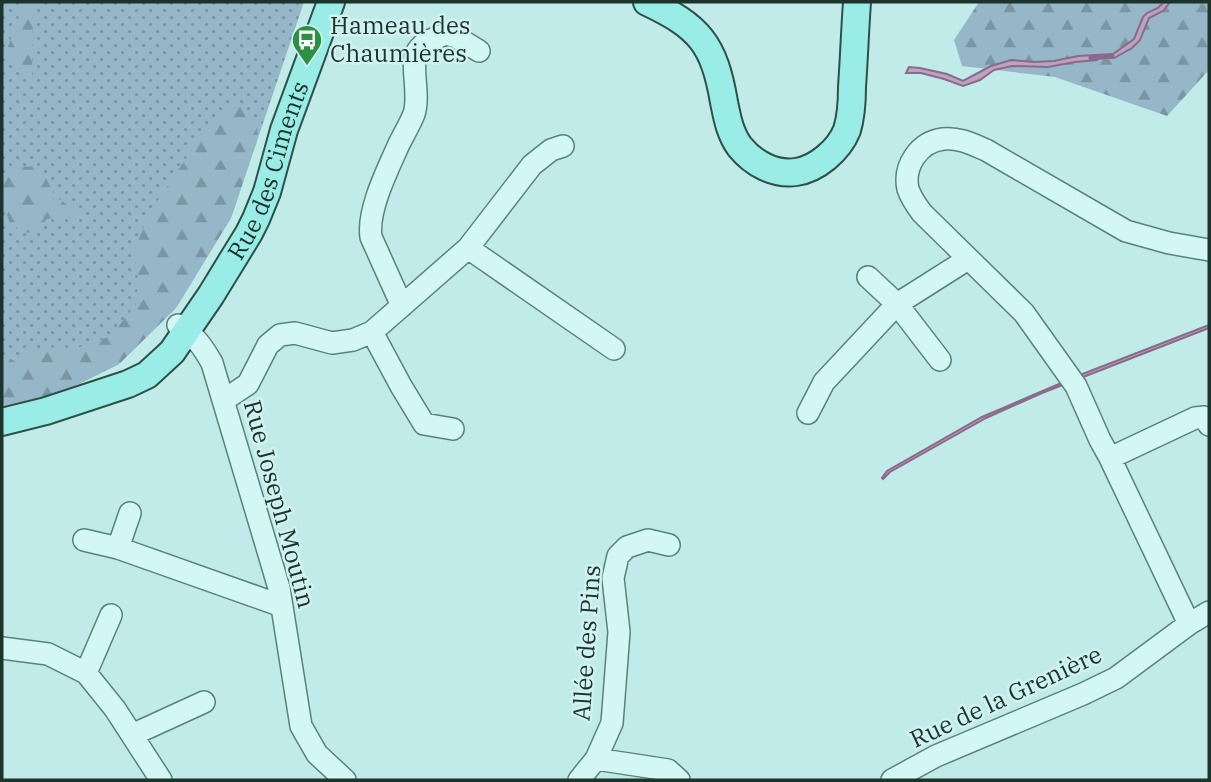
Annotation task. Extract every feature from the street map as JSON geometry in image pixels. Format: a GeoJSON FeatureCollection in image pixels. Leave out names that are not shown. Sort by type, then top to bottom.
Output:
{"type":"FeatureCollection","features":[{"type":"Feature","properties":{"kind":"main road","name":"Rue des Ciments"},"geometry":{"type":"LineString","coordinates":[[183,328],[245,213],[277,107],[316,2]]}},
{"type":"Feature","properties":{"kind":"main road","name":"Rue des Ciments"},"geometry":{"type":"LineString","coordinates":[[183,328],[243,244],[256,219],[267,192],[284,130],[331,2]]}},
{"type":"Feature","properties":{"kind":"main road"},"geometry":{"type":"LineString","coordinates":[[648,2],[687,24],[706,45],[715,61],[731,129],[738,144],[761,166],[788,173],[800,172],[814,166],[835,150],[847,130],[851,106],[857,2]]}},
{"type":"Feature","properties":{"kind":"main road"},"geometry":{"type":"LineString","coordinates":[[2,422],[89,397],[130,373],[183,328]]}},
{"type":"Feature","properties":{"kind":"street"},"geometry":{"type":"LineString","coordinates":[[402,306],[371,237],[369,224],[374,205],[414,113],[416,52],[430,40],[446,34],[479,51]]}},
{"type":"Feature","properties":{"kind":"street"},"geometry":{"type":"LineString","coordinates":[[1189,624],[1076,386],[1024,313],[922,213],[909,191],[908,168],[919,150],[940,139],[953,139],[986,150],[1126,231],[1169,243],[1209,250]]}},
{"type":"Feature","properties":{"kind":"street"},"geometry":{"type":"LineString","coordinates":[[224,400],[248,384],[268,345],[280,335],[295,332],[332,343],[353,341],[372,332],[468,248],[532,165],[551,150],[563,146]]}},
{"type":"Feature","properties":{"kind":"street"},"geometry":{"type":"LineString","coordinates":[[468,248],[614,349]]}},
{"type":"Feature","properties":{"kind":"street"},"geometry":{"type":"LineString","coordinates":[[808,413],[824,382],[897,304],[968,259]]}},
{"type":"Feature","properties":{"kind":"street"},"geometry":{"type":"LineString","coordinates":[[868,277],[897,304],[940,360]]}},
{"type":"Feature","properties":{"kind":"street","name":"Rue Joseph Moutin"},"geometry":{"type":"LineString","coordinates":[[183,328],[201,344],[212,363],[224,400],[279,588],[301,726],[317,754],[345,780]]}},
{"type":"Feature","properties":{"kind":"street"},"geometry":{"type":"LineString","coordinates":[[372,332],[424,424],[453,429]]}},
{"type":"Feature","properties":{"kind":"street"},"geometry":{"type":"LineString","coordinates":[[1110,458],[1195,418],[1203,417],[1209,425]]}},
{"type":"Feature","properties":{"kind":"street"},"geometry":{"type":"LineString","coordinates":[[118,548],[130,513]]}},
{"type":"Feature","properties":{"kind":"street"},"geometry":{"type":"LineString","coordinates":[[84,540],[118,548],[282,606]]}},
{"type":"Feature","properties":{"kind":"street","name":"Allée des Pins"},"geometry":{"type":"LineString","coordinates":[[579,780],[596,759],[611,723],[619,632],[613,578],[618,556],[627,547],[648,540],[669,545]]}},
{"type":"Feature","properties":{"kind":"street","name":"Rue de la Grenière"},"geometry":{"type":"LineString","coordinates":[[892,780],[936,756],[1116,678],[1209,612]]}},
{"type":"Feature","properties":{"kind":"street"},"geometry":{"type":"LineString","coordinates":[[86,673],[111,615]]}},
{"type":"Feature","properties":{"kind":"street"},"geometry":{"type":"LineString","coordinates":[[2,648],[48,654],[86,673],[115,709],[161,780]]}},
{"type":"Feature","properties":{"kind":"street"},"geometry":{"type":"LineString","coordinates":[[132,735],[204,702]]}},
{"type":"Feature","properties":{"kind":"street"},"geometry":{"type":"LineString","coordinates":[[596,759],[668,770],[679,780]]}},
{"type":"Feature","properties":{"kind":"green space"},"geometry":{"type":"Polygon","coordinates":[[[2,2],[304,2],[231,218],[176,308],[119,364],[67,390],[2,407],[2,2]]]}},
{"type":"Feature","properties":{"kind":"green space"},"geometry":{"type":"Polygon","coordinates":[[[24,2],[33,2],[32,77],[4,58],[24,2]]]}},
{"type":"Feature","properties":{"kind":"green space"},"geometry":{"type":"Polygon","coordinates":[[[979,2],[1209,2],[1209,70],[1167,116],[1055,77],[962,66],[954,40],[979,2]]]}},
{"type":"Feature","properties":{"kind":"green space"},"geometry":{"type":"Polygon","coordinates":[[[239,106],[256,118],[258,137],[231,218],[176,308],[119,364],[67,390],[2,407],[2,365],[43,347],[77,348],[111,336],[136,304],[138,281],[134,251],[149,213],[198,141],[224,112],[239,106]]]}},
{"type":"Feature","properties":{"kind":"green space"},"geometry":{"type":"Polygon","coordinates":[[[40,166],[55,196],[80,214],[47,219],[34,233],[22,232],[10,222],[2,204],[2,175],[18,167],[40,166]]]}},
{"type":"Feature","properties":{"kind":"shaded area"},"geometry":{"type":"Polygon","coordinates":[[[1164,2],[1170,2],[1163,11],[1149,18],[1140,40],[1114,58],[1098,57],[1097,60],[1048,67],[1012,66],[994,70],[980,80],[963,86],[921,73],[906,73],[909,67],[920,68],[963,81],[991,66],[1011,60],[1054,61],[1078,56],[1113,54],[1134,39],[1143,17],[1164,2]]]}},
{"type":"Feature","properties":{"kind":"shaded area"},"geometry":{"type":"Polygon","coordinates":[[[1209,325],[1209,328],[1042,393],[986,418],[882,478],[887,471],[982,417],[1080,375],[1209,325]]]}},
{"type":"Feature","properties":{"kind":"waterway"},"geometry":{"type":"LineString","coordinates":[[1091,58],[1112,56]]}},
{"type":"Feature","properties":{"kind":"place","name":"Hameau des Chaumières"},"geometry":{"type":"Point","coordinates":[307,67]}}]}
